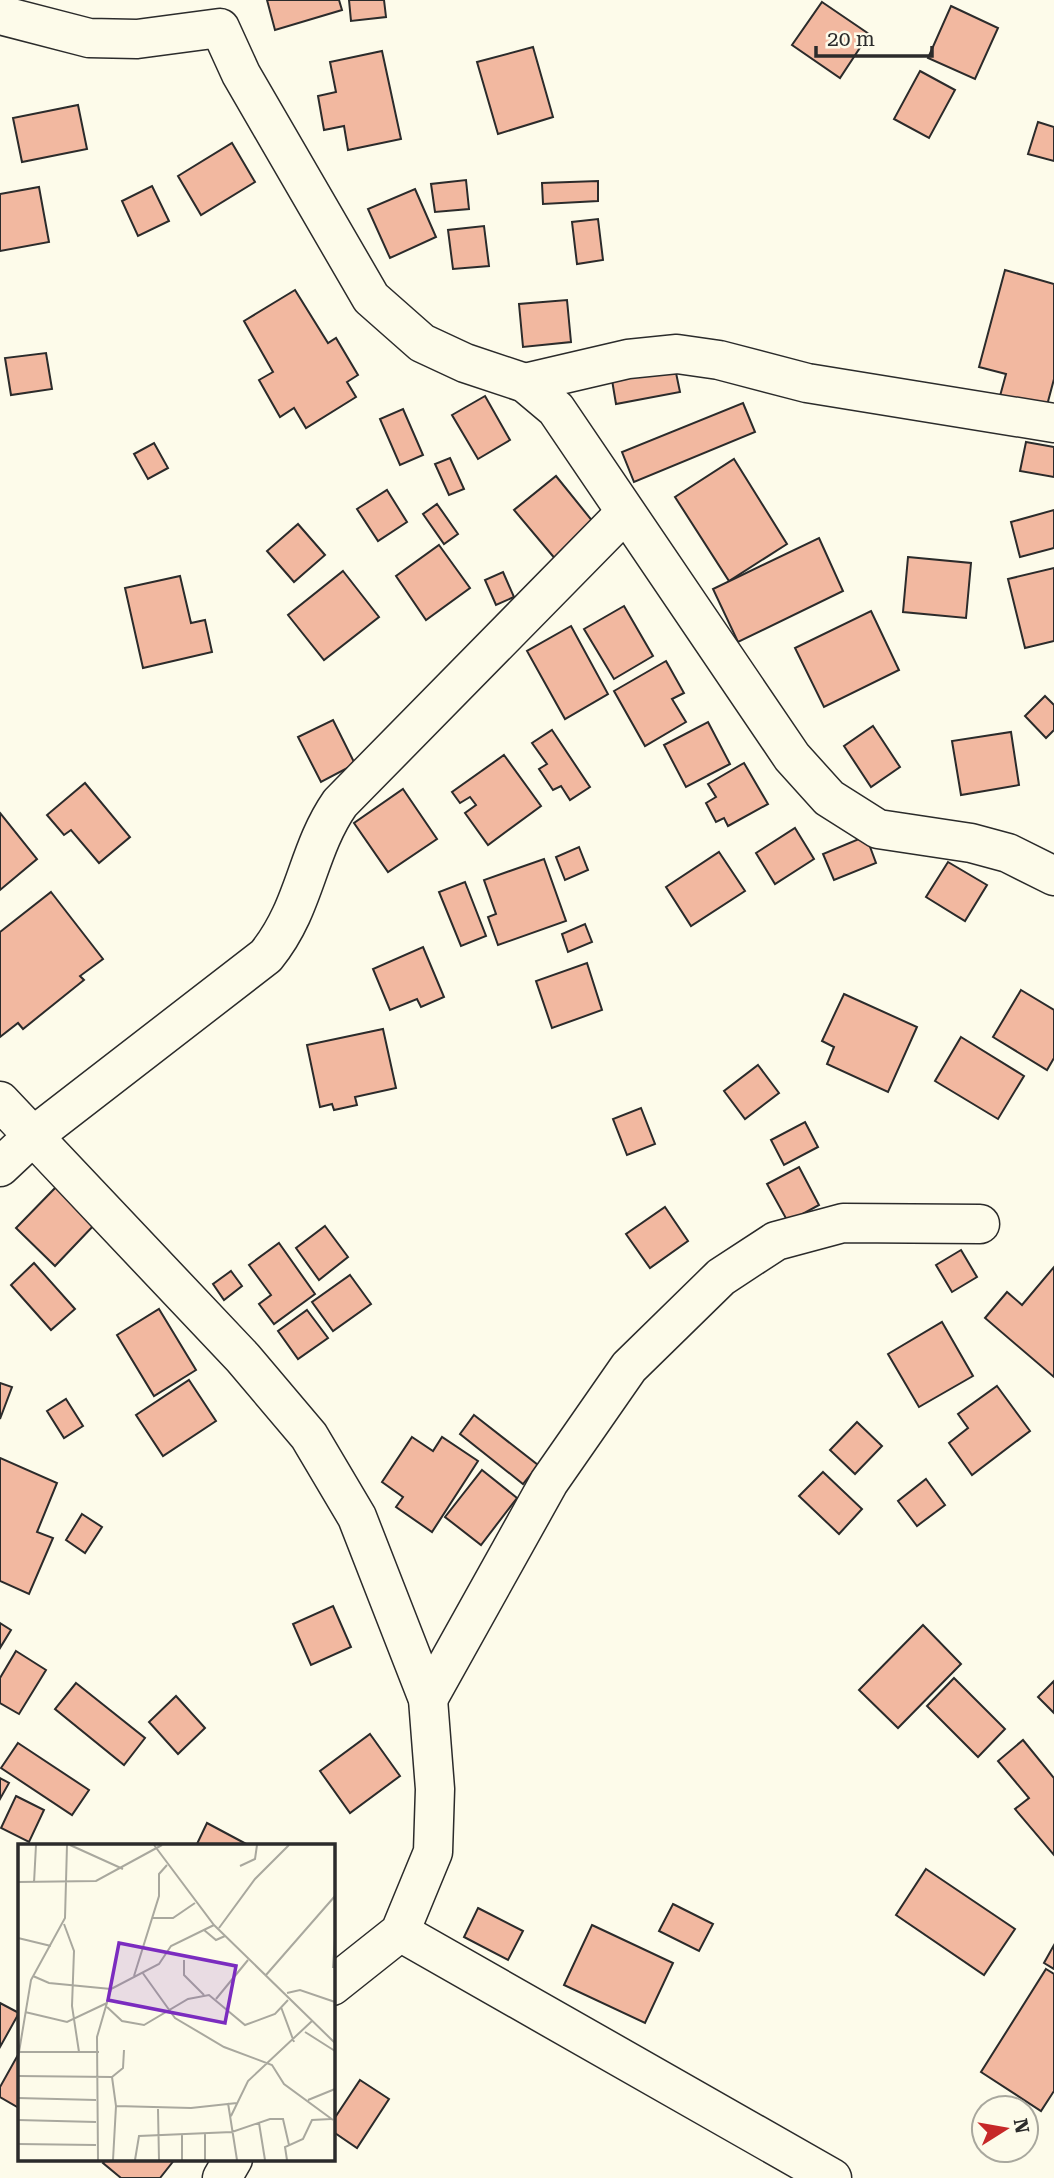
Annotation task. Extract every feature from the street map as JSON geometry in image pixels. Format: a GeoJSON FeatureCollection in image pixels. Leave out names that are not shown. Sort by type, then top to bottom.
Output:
{"type":"FeatureCollection","features":[{"type":"Feature","properties":{"kind":"street"},"geometry":{"type":"LineString","coordinates":[[0,15],[89,38],[137,40],[220,14],[242,74],[371,298],[422,343],[465,363],[525,383],[556,409],[792,757],[829,798],[878,829],[996,850],[1054,876]]}},
{"type":"Feature","properties":{"kind":"street"},"geometry":{"type":"LineString","coordinates":[[525,383],[628,359],[677,354],[719,360],[807,383],[1054,423]]}},
{"type":"Feature","properties":{"kind":"street"},"geometry":{"type":"LineString","coordinates":[[0,1167],[32,1138],[266,956],[284,934],[298,904],[326,823],[340,803],[625,513]]}},
{"type":"Feature","properties":{"kind":"street"},"geometry":{"type":"LineString","coordinates":[[0,1101],[32,1138],[243,1358],[309,1436],[357,1517],[428,1699],[435,1789],[433,1852],[400,1932],[334,1984]]}},
{"type":"Feature","properties":{"kind":"street"},"geometry":{"type":"LineString","coordinates":[[428,1699],[549,1482],[629,1367],[721,1277],[776,1241],[843,1223],[980,1224]]}},
{"type":"Feature","properties":{"kind":"street"},"geometry":{"type":"LineString","coordinates":[[400,1932],[832,2178]]}},
{"type":"Feature","properties":{"kind":"street"},"geometry":{"type":"LineString","coordinates":[[222,2178],[232,2160]]}},
{"type":"Feature","properties":{"kind":"building"},"geometry":{"type":"Polygon","coordinates":[[[267,0],[339,0],[342,10],[275,30],[267,0]]]}},
{"type":"Feature","properties":{"kind":"building"},"geometry":{"type":"Polygon","coordinates":[[[349,0],[384,0],[386,17],[351,21],[349,0]]]}},
{"type":"Feature","properties":{"kind":"building"},"geometry":{"type":"Polygon","coordinates":[[[822,2],[869,34],[840,78],[792,45],[822,2]]]}},
{"type":"Feature","properties":{"kind":"building"},"geometry":{"type":"Polygon","coordinates":[[[951,6],[998,28],[975,79],[928,58],[951,6]]]}},
{"type":"Feature","properties":{"kind":"building"},"geometry":{"type":"Polygon","coordinates":[[[533,47],[553,117],[498,134],[477,62],[533,47]]]}},
{"type":"Feature","properties":{"kind":"building"},"geometry":{"type":"Polygon","coordinates":[[[382,51],[401,139],[348,150],[344,126],[324,130],[318,96],[336,92],[330,62],[382,51]]]}},
{"type":"Feature","properties":{"kind":"building"},"geometry":{"type":"Polygon","coordinates":[[[920,71],[955,90],[929,138],[894,119],[920,71]]]}},
{"type":"Feature","properties":{"kind":"building"},"geometry":{"type":"Polygon","coordinates":[[[78,105],[87,149],[22,162],[13,118],[78,105]]]}},
{"type":"Feature","properties":{"kind":"building"},"geometry":{"type":"Polygon","coordinates":[[[1038,122],[1054,127],[1054,161],[1028,154],[1038,122]]]}},
{"type":"Feature","properties":{"kind":"building"},"geometry":{"type":"Polygon","coordinates":[[[232,143],[255,182],[201,215],[178,176],[232,143]]]}},
{"type":"Feature","properties":{"kind":"building"},"geometry":{"type":"Polygon","coordinates":[[[466,180],[469,209],[435,212],[431,184],[466,180]]]}},
{"type":"Feature","properties":{"kind":"building"},"geometry":{"type":"Polygon","coordinates":[[[598,181],[598,201],[543,204],[542,183],[598,181]]]}},
{"type":"Feature","properties":{"kind":"building"},"geometry":{"type":"Polygon","coordinates":[[[152,186],[169,221],[138,236],[122,201],[152,186]]]}},
{"type":"Feature","properties":{"kind":"building"},"geometry":{"type":"Polygon","coordinates":[[[39,187],[49,242],[0,251],[0,194],[39,187]]]}},
{"type":"Feature","properties":{"kind":"building"},"geometry":{"type":"Polygon","coordinates":[[[415,189],[436,237],[390,258],[368,209],[415,189]]]}},
{"type":"Feature","properties":{"kind":"building"},"geometry":{"type":"Polygon","coordinates":[[[598,219],[603,260],[577,264],[572,222],[598,219]]]}},
{"type":"Feature","properties":{"kind":"building"},"geometry":{"type":"Polygon","coordinates":[[[484,226],[489,266],[453,269],[448,230],[484,226]]]}},
{"type":"Feature","properties":{"kind":"building"},"geometry":{"type":"Polygon","coordinates":[[[1005,270],[1054,284],[1054,379],[1046,409],[1000,396],[1006,374],[979,367],[1005,270]]]}},
{"type":"Feature","properties":{"kind":"building"},"geometry":{"type":"Polygon","coordinates":[[[295,290],[328,343],[336,338],[358,375],[347,382],[356,397],[306,428],[294,408],[280,417],[259,380],[273,372],[244,321],[295,290]]]}},
{"type":"Feature","properties":{"kind":"building"},"geometry":{"type":"Polygon","coordinates":[[[567,300],[571,342],[523,347],[519,304],[567,300]]]}},
{"type":"Feature","properties":{"kind":"building"},"geometry":{"type":"Polygon","coordinates":[[[46,353],[52,389],[11,395],[5,358],[46,353]]]}},
{"type":"Feature","properties":{"kind":"building"},"geometry":{"type":"Polygon","coordinates":[[[675,368],[680,392],[616,404],[612,380],[675,368]]]}},
{"type":"Feature","properties":{"kind":"building"},"geometry":{"type":"Polygon","coordinates":[[[485,396],[510,440],[478,459],[452,415],[485,396]]]}},
{"type":"Feature","properties":{"kind":"building"},"geometry":{"type":"Polygon","coordinates":[[[743,403],[755,432],[634,482],[622,452],[743,403]]]}},
{"type":"Feature","properties":{"kind":"building"},"geometry":{"type":"Polygon","coordinates":[[[403,409],[423,455],[400,465],[380,419],[403,409]]]}},
{"type":"Feature","properties":{"kind":"building"},"geometry":{"type":"Polygon","coordinates":[[[1026,442],[1054,447],[1054,477],[1020,471],[1026,442]]]}},
{"type":"Feature","properties":{"kind":"building"},"geometry":{"type":"Polygon","coordinates":[[[154,443],[168,468],[148,479],[134,454],[154,443]]]}},
{"type":"Feature","properties":{"kind":"building"},"geometry":{"type":"Polygon","coordinates":[[[450,458],[464,489],[449,495],[435,464],[450,458]]]}},
{"type":"Feature","properties":{"kind":"building"},"geometry":{"type":"Polygon","coordinates":[[[734,459],[787,544],[729,581],[675,497],[734,459]]]}},
{"type":"Feature","properties":{"kind":"building"},"geometry":{"type":"Polygon","coordinates":[[[556,476],[598,528],[557,561],[514,510],[556,476]]]}},
{"type":"Feature","properties":{"kind":"building"},"geometry":{"type":"Polygon","coordinates":[[[387,490],[407,522],[378,541],[357,509],[387,490]]]}},
{"type":"Feature","properties":{"kind":"building"},"geometry":{"type":"Polygon","coordinates":[[[437,504],[458,534],[444,544],[423,514],[437,504]]]}},
{"type":"Feature","properties":{"kind":"building"},"geometry":{"type":"Polygon","coordinates":[[[1054,510],[1054,548],[1020,557],[1011,522],[1054,510]]]}},
{"type":"Feature","properties":{"kind":"building"},"geometry":{"type":"Polygon","coordinates":[[[298,524],[325,555],[294,582],[267,551],[298,524]]]}},
{"type":"Feature","properties":{"kind":"building"},"geometry":{"type":"Polygon","coordinates":[[[819,538],[843,591],[738,642],[713,589],[819,538]]]}},
{"type":"Feature","properties":{"kind":"building"},"geometry":{"type":"Polygon","coordinates":[[[439,545],[470,588],[426,620],[396,576],[439,545]]]}},
{"type":"Feature","properties":{"kind":"building"},"geometry":{"type":"Polygon","coordinates":[[[908,557],[971,563],[966,618],[903,612],[908,557]]]}},
{"type":"Feature","properties":{"kind":"building"},"geometry":{"type":"Polygon","coordinates":[[[1054,568],[1054,641],[1025,648],[1008,579],[1054,568]]]}},
{"type":"Feature","properties":{"kind":"building"},"geometry":{"type":"Polygon","coordinates":[[[343,571],[379,617],[324,660],[288,615],[343,571]]]}},
{"type":"Feature","properties":{"kind":"building"},"geometry":{"type":"Polygon","coordinates":[[[503,572],[514,597],[496,605],[485,580],[503,572]]]}},
{"type":"Feature","properties":{"kind":"building"},"geometry":{"type":"Polygon","coordinates":[[[180,576],[191,623],[205,620],[212,652],[143,668],[125,588],[180,576]]]}},
{"type":"Feature","properties":{"kind":"building"},"geometry":{"type":"Polygon","coordinates":[[[624,606],[653,656],[614,679],[584,629],[624,606]]]}},
{"type":"Feature","properties":{"kind":"building"},"geometry":{"type":"Polygon","coordinates":[[[871,611],[899,670],[824,707],[795,648],[871,611]]]}},
{"type":"Feature","properties":{"kind":"building"},"geometry":{"type":"Polygon","coordinates":[[[571,626],[608,694],[565,719],[527,651],[571,626]]]}},
{"type":"Feature","properties":{"kind":"building"},"geometry":{"type":"Polygon","coordinates":[[[666,661],[684,693],[672,699],[686,722],[645,746],[614,691],[666,661]]]}},
{"type":"Feature","properties":{"kind":"building"},"geometry":{"type":"Polygon","coordinates":[[[1045,696],[1054,705],[1054,730],[1046,738],[1025,716],[1045,696]]]}},
{"type":"Feature","properties":{"kind":"building"},"geometry":{"type":"Polygon","coordinates":[[[333,720],[355,764],[321,782],[298,737],[333,720]]]}},
{"type":"Feature","properties":{"kind":"building"},"geometry":{"type":"Polygon","coordinates":[[[708,722],[730,764],[686,787],[664,745],[708,722]]]}},
{"type":"Feature","properties":{"kind":"building"},"geometry":{"type":"Polygon","coordinates":[[[873,726],[900,767],[871,787],[844,746],[873,726]]]}},
{"type":"Feature","properties":{"kind":"building"},"geometry":{"type":"Polygon","coordinates":[[[552,730],[590,787],[570,800],[561,786],[553,790],[539,769],[547,764],[532,743],[552,730]]]}},
{"type":"Feature","properties":{"kind":"building"},"geometry":{"type":"Polygon","coordinates":[[[1011,732],[1019,785],[961,795],[952,741],[1011,732]]]}},
{"type":"Feature","properties":{"kind":"building"},"geometry":{"type":"Polygon","coordinates":[[[504,755],[541,806],[488,845],[465,813],[476,805],[470,797],[460,803],[452,792],[504,755]]]}},
{"type":"Feature","properties":{"kind":"building"},"geometry":{"type":"Polygon","coordinates":[[[744,763],[768,804],[728,826],[724,818],[716,822],[706,803],[716,797],[708,784],[744,763]]]}},
{"type":"Feature","properties":{"kind":"building"},"geometry":{"type":"Polygon","coordinates":[[[85,783],[130,837],[99,863],[71,830],[64,835],[47,815],[85,783]]]}},
{"type":"Feature","properties":{"kind":"building"},"geometry":{"type":"Polygon","coordinates":[[[403,789],[437,839],[388,872],[354,823],[403,789]]]}},
{"type":"Feature","properties":{"kind":"building"},"geometry":{"type":"Polygon","coordinates":[[[0,813],[37,859],[0,890],[0,813]]]}},
{"type":"Feature","properties":{"kind":"building"},"geometry":{"type":"Polygon","coordinates":[[[795,828],[814,859],[775,884],[756,853],[795,828]]]}},
{"type":"Feature","properties":{"kind":"building"},"geometry":{"type":"Polygon","coordinates":[[[866,836],[876,863],[834,880],[823,854],[866,836]]]}},
{"type":"Feature","properties":{"kind":"building"},"geometry":{"type":"Polygon","coordinates":[[[579,847],[588,870],[565,880],[556,857],[579,847]]]}},
{"type":"Feature","properties":{"kind":"building"},"geometry":{"type":"Polygon","coordinates":[[[719,852],[745,891],[691,926],[666,887],[719,852]]]}},
{"type":"Feature","properties":{"kind":"building"},"geometry":{"type":"Polygon","coordinates":[[[544,859],[566,921],[498,945],[488,917],[496,914],[484,880],[544,859]]]}},
{"type":"Feature","properties":{"kind":"building"},"geometry":{"type":"Polygon","coordinates":[[[948,862],[987,885],[965,921],[926,897],[948,862]]]}},
{"type":"Feature","properties":{"kind":"building"},"geometry":{"type":"Polygon","coordinates":[[[465,882],[486,936],[461,946],[439,892],[465,882]]]}},
{"type":"Feature","properties":{"kind":"building"},"geometry":{"type":"Polygon","coordinates":[[[51,892],[103,959],[80,976],[84,980],[23,1029],[18,1023],[0,1037],[0,932],[51,892]]]}},
{"type":"Feature","properties":{"kind":"building"},"geometry":{"type":"Polygon","coordinates":[[[585,924],[592,942],[568,952],[562,934],[585,924]]]}},
{"type":"Feature","properties":{"kind":"building"},"geometry":{"type":"Polygon","coordinates":[[[423,947],[444,997],[421,1007],[417,999],[390,1010],[373,969],[423,947]]]}},
{"type":"Feature","properties":{"kind":"building"},"geometry":{"type":"Polygon","coordinates":[[[587,963],[602,1010],[552,1028],[536,981],[587,963]]]}},
{"type":"Feature","properties":{"kind":"building"},"geometry":{"type":"Polygon","coordinates":[[[1021,990],[1054,1010],[1054,1058],[1047,1070],[993,1037],[1021,990]]]}},
{"type":"Feature","properties":{"kind":"building"},"geometry":{"type":"Polygon","coordinates":[[[844,994],[917,1027],[888,1092],[827,1064],[834,1047],[822,1041],[844,994]]]}},
{"type":"Feature","properties":{"kind":"building"},"geometry":{"type":"Polygon","coordinates":[[[383,1029],[396,1088],[355,1097],[357,1105],[334,1110],[332,1104],[320,1107],[307,1045],[383,1029]]]}},
{"type":"Feature","properties":{"kind":"building"},"geometry":{"type":"Polygon","coordinates":[[[961,1037],[1024,1076],[998,1119],[935,1081],[961,1037]]]}},
{"type":"Feature","properties":{"kind":"building"},"geometry":{"type":"Polygon","coordinates":[[[758,1065],[779,1093],[745,1119],[724,1091],[758,1065]]]}},
{"type":"Feature","properties":{"kind":"building"},"geometry":{"type":"Polygon","coordinates":[[[641,1108],[655,1144],[627,1155],[613,1119],[641,1108]]]}},
{"type":"Feature","properties":{"kind":"building"},"geometry":{"type":"Polygon","coordinates":[[[805,1122],[818,1147],[784,1165],[771,1140],[805,1122]]]}},
{"type":"Feature","properties":{"kind":"building"},"geometry":{"type":"Polygon","coordinates":[[[799,1167],[819,1205],[788,1222],[767,1184],[799,1167]]]}},
{"type":"Feature","properties":{"kind":"building"},"geometry":{"type":"Polygon","coordinates":[[[57,1186],[96,1223],[55,1266],[16,1228],[57,1186]]]}},
{"type":"Feature","properties":{"kind":"building"},"geometry":{"type":"Polygon","coordinates":[[[665,1207],[688,1241],[650,1268],[626,1234],[665,1207]]]}},
{"type":"Feature","properties":{"kind":"building"},"geometry":{"type":"Polygon","coordinates":[[[325,1226],[348,1257],[319,1280],[296,1248],[325,1226]]]}},
{"type":"Feature","properties":{"kind":"building"},"geometry":{"type":"Polygon","coordinates":[[[279,1243],[315,1294],[274,1324],[259,1304],[271,1295],[249,1265],[279,1243]]]}},
{"type":"Feature","properties":{"kind":"building"},"geometry":{"type":"Polygon","coordinates":[[[961,1250],[977,1277],[952,1292],[936,1265],[961,1250]]]}},
{"type":"Feature","properties":{"kind":"building"},"geometry":{"type":"Polygon","coordinates":[[[34,1263],[75,1309],[51,1330],[11,1285],[34,1263]]]}},
{"type":"Feature","properties":{"kind":"building"},"geometry":{"type":"Polygon","coordinates":[[[1054,1267],[1054,1377],[985,1318],[1007,1292],[1022,1305],[1054,1267]]]}},
{"type":"Feature","properties":{"kind":"building"},"geometry":{"type":"Polygon","coordinates":[[[231,1271],[242,1286],[224,1300],[213,1284],[231,1271]]]}},
{"type":"Feature","properties":{"kind":"building"},"geometry":{"type":"Polygon","coordinates":[[[350,1275],[371,1304],[333,1331],[312,1302],[350,1275]]]}},
{"type":"Feature","properties":{"kind":"building"},"geometry":{"type":"Polygon","coordinates":[[[159,1309],[196,1370],[154,1396],[117,1335],[159,1309]]]}},
{"type":"Feature","properties":{"kind":"building"},"geometry":{"type":"Polygon","coordinates":[[[307,1310],[328,1338],[298,1359],[278,1331],[307,1310]]]}},
{"type":"Feature","properties":{"kind":"building"},"geometry":{"type":"Polygon","coordinates":[[[942,1322],[973,1376],[919,1407],[888,1354],[942,1322]]]}},
{"type":"Feature","properties":{"kind":"building"},"geometry":{"type":"Polygon","coordinates":[[[189,1380],[216,1421],[163,1456],[136,1415],[189,1380]]]}},
{"type":"Feature","properties":{"kind":"building"},"geometry":{"type":"Polygon","coordinates":[[[0,1383],[12,1387],[0,1419],[0,1383]]]}},
{"type":"Feature","properties":{"kind":"building"},"geometry":{"type":"Polygon","coordinates":[[[997,1386],[1030,1431],[972,1475],[949,1443],[968,1428],[958,1414],[997,1386]]]}},
{"type":"Feature","properties":{"kind":"building"},"geometry":{"type":"Polygon","coordinates":[[[66,1399],[83,1426],[64,1438],[47,1411],[66,1399]]]}},
{"type":"Feature","properties":{"kind":"building"},"geometry":{"type":"Polygon","coordinates":[[[474,1415],[538,1465],[523,1484],[460,1434],[474,1415]]]}},
{"type":"Feature","properties":{"kind":"building"},"geometry":{"type":"Polygon","coordinates":[[[857,1422],[882,1446],[855,1474],[830,1450],[857,1422]]]}},
{"type":"Feature","properties":{"kind":"building"},"geometry":{"type":"Polygon","coordinates":[[[412,1437],[433,1451],[442,1437],[478,1461],[432,1532],[396,1507],[403,1497],[382,1482],[412,1437]]]}},
{"type":"Feature","properties":{"kind":"building"},"geometry":{"type":"Polygon","coordinates":[[[0,1458],[57,1483],[37,1532],[53,1538],[29,1594],[0,1581],[0,1458]]]}},
{"type":"Feature","properties":{"kind":"building"},"geometry":{"type":"Polygon","coordinates":[[[482,1470],[517,1498],[481,1545],[445,1517],[482,1470]]]}},
{"type":"Feature","properties":{"kind":"building"},"geometry":{"type":"Polygon","coordinates":[[[823,1472],[862,1509],[839,1534],[799,1496],[823,1472]]]}},
{"type":"Feature","properties":{"kind":"building"},"geometry":{"type":"Polygon","coordinates":[[[926,1479],[945,1505],[917,1526],[898,1501],[926,1479]]]}},
{"type":"Feature","properties":{"kind":"building"},"geometry":{"type":"Polygon","coordinates":[[[82,1514],[102,1527],[85,1553],[66,1540],[82,1514]]]}},
{"type":"Feature","properties":{"kind":"building"},"geometry":{"type":"Polygon","coordinates":[[[333,1606],[351,1647],[311,1665],[293,1624],[333,1606]]]}},
{"type":"Feature","properties":{"kind":"building"},"geometry":{"type":"Polygon","coordinates":[[[0,1623],[11,1630],[0,1648],[0,1623]]]}},
{"type":"Feature","properties":{"kind":"building"},"geometry":{"type":"Polygon","coordinates":[[[923,1625],[961,1664],[898,1728],[859,1690],[923,1625]]]}},
{"type":"Feature","properties":{"kind":"building"},"geometry":{"type":"Polygon","coordinates":[[[16,1651],[46,1670],[19,1714],[0,1703],[0,1678],[16,1651]]]}},
{"type":"Feature","properties":{"kind":"building"},"geometry":{"type":"Polygon","coordinates":[[[954,1678],[1005,1729],[978,1757],[927,1706],[954,1678]]]}},
{"type":"Feature","properties":{"kind":"building"},"geometry":{"type":"Polygon","coordinates":[[[1054,1681],[1054,1713],[1038,1697],[1054,1681]]]}},
{"type":"Feature","properties":{"kind":"building"},"geometry":{"type":"Polygon","coordinates":[[[76,1683],[145,1738],[124,1765],[55,1709],[76,1683]]]}},
{"type":"Feature","properties":{"kind":"building"},"geometry":{"type":"Polygon","coordinates":[[[176,1696],[205,1728],[178,1754],[149,1722],[176,1696]]]}},
{"type":"Feature","properties":{"kind":"building"},"geometry":{"type":"Polygon","coordinates":[[[370,1734],[400,1776],[350,1813],[320,1771],[370,1734]]]}},
{"type":"Feature","properties":{"kind":"building"},"geometry":{"type":"Polygon","coordinates":[[[1023,1740],[1054,1778],[1054,1855],[1015,1809],[1029,1798],[998,1761],[1023,1740]]]}},
{"type":"Feature","properties":{"kind":"building"},"geometry":{"type":"Polygon","coordinates":[[[18,1743],[89,1790],[72,1815],[1,1768],[18,1743]]]}},
{"type":"Feature","properties":{"kind":"building"},"geometry":{"type":"Polygon","coordinates":[[[0,1778],[9,1783],[0,1799],[0,1778]]]}},
{"type":"Feature","properties":{"kind":"building"},"geometry":{"type":"Polygon","coordinates":[[[16,1796],[44,1810],[29,1842],[1,1828],[16,1796]]]}},
{"type":"Feature","properties":{"kind":"building"},"geometry":{"type":"Polygon","coordinates":[[[207,1823],[246,1844],[197,1844],[207,1823]]]}},
{"type":"Feature","properties":{"kind":"building"},"geometry":{"type":"Polygon","coordinates":[[[926,1869],[1015,1929],[984,1975],[896,1915],[926,1869]]]}},
{"type":"Feature","properties":{"kind":"building"},"geometry":{"type":"Polygon","coordinates":[[[673,1904],[713,1924],[699,1951],[659,1931],[673,1904]]]}},
{"type":"Feature","properties":{"kind":"building"},"geometry":{"type":"Polygon","coordinates":[[[478,1908],[523,1931],[508,1960],[464,1937],[478,1908]]]}},
{"type":"Feature","properties":{"kind":"building"},"geometry":{"type":"Polygon","coordinates":[[[592,1925],[673,1963],[645,2023],[564,1985],[592,1925]]]}},
{"type":"Feature","properties":{"kind":"building"},"geometry":{"type":"Polygon","coordinates":[[[1054,1945],[1054,1969],[1044,1963],[1054,1945]]]}},
{"type":"Feature","properties":{"kind":"building"},"geometry":{"type":"Polygon","coordinates":[[[1046,1969],[1054,1974],[1054,2091],[1041,2111],[1040,2094],[1015,2094],[981,2072],[1046,1969]]]}},
{"type":"Feature","properties":{"kind":"building"},"geometry":{"type":"Polygon","coordinates":[[[0,2003],[18,2015],[0,2047],[0,2003]]]}},
{"type":"Feature","properties":{"kind":"building"},"geometry":{"type":"Polygon","coordinates":[[[18,2055],[18,2107],[0,2097],[0,2087],[18,2055]]]}},
{"type":"Feature","properties":{"kind":"building"},"geometry":{"type":"Polygon","coordinates":[[[360,2080],[389,2099],[357,2148],[334,2132],[334,2119],[360,2080]]]}},
{"type":"Feature","properties":{"kind":"building"},"geometry":{"type":"Polygon","coordinates":[[[105,2160],[174,2160],[160,2178],[121,2178],[103,2163],[105,2160]]]}}]}
